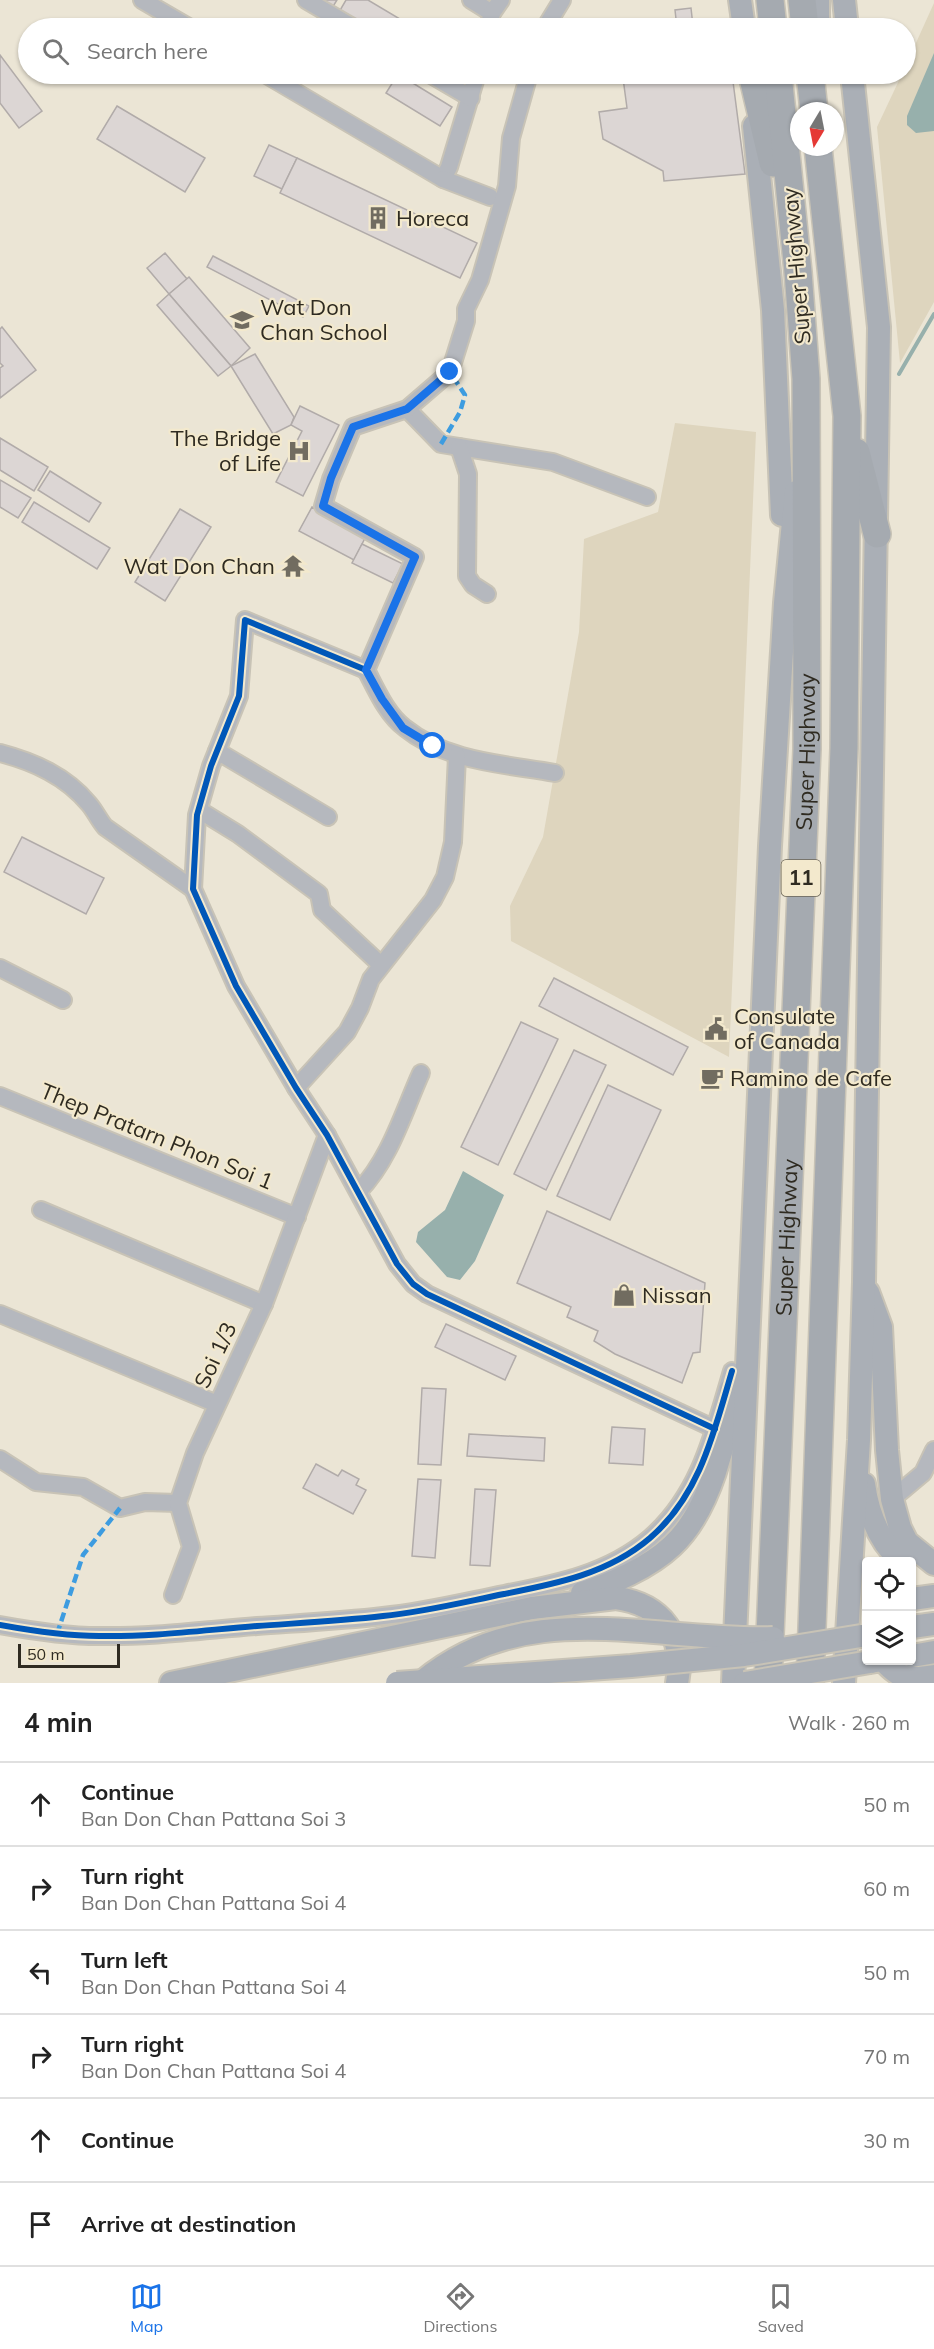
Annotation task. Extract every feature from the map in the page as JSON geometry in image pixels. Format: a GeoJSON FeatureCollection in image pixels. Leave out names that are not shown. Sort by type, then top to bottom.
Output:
{"type":"FeatureCollection","features":[{"type":"Feature","properties":{"kind":"highway"},"geometry":{"type":"LineString","coordinates":[[770,0],[772,18]]}},
{"type":"Feature","properties":{"kind":"highway"},"geometry":{"type":"LineString","coordinates":[[802,0],[804,18]]}},
{"type":"Feature","properties":{"kind":"highway"},"geometry":{"type":"LineString","coordinates":[[752,84],[798,272]]}},
{"type":"Feature","properties":{"kind":"highway","name":"Super Highway"},"geometry":{"type":"LineString","coordinates":[[768,1683],[807,749],[806,379],[779,84]]}},
{"type":"Feature","properties":{"kind":"highway"},"geometry":{"type":"LineString","coordinates":[[812,84],[815,102]]}},
{"type":"Feature","properties":{"kind":"highway","name":"Super Highway"},"geometry":{"type":"LineString","coordinates":[[810,1683],[844,748],[847,416],[819,156]]}},
{"type":"Feature","properties":{"kind":"highway"},"geometry":{"type":"LineString","coordinates":[[847,416],[878,534]]}},
{"type":"Feature","properties":{"kind":"main road"},"geometry":{"type":"LineString","coordinates":[[740,0],[743,18]]}},
{"type":"Feature","properties":{"kind":"main road"},"geometry":{"type":"LineString","coordinates":[[818,0],[818,18]]}},
{"type":"Feature","properties":{"kind":"main road"},"geometry":{"type":"LineString","coordinates":[[844,0],[846,18]]}},
{"type":"Feature","properties":{"kind":"main road"},"geometry":{"type":"LineString","coordinates":[[751,84],[773,310],[785,603]]}},
{"type":"Feature","properties":{"kind":"main road"},"geometry":{"type":"LineString","coordinates":[[816,102],[817,84]]}},
{"type":"Feature","properties":{"kind":"main road"},"geometry":{"type":"LineString","coordinates":[[844,1683],[859,1440],[864,1282],[878,534],[879,327],[853,84]]}},
{"type":"Feature","properties":{"kind":"main road"},"geometry":{"type":"LineString","coordinates":[[733,1683],[770,846],[785,603],[805,399]]}},
{"type":"Feature","properties":{"kind":"main road"},"geometry":{"type":"LineString","coordinates":[[864,1282],[881,1327],[887,1450],[892,1499],[900,1528],[907,1542],[934,1564]]}},
{"type":"Feature","properties":{"kind":"main road"},"geometry":{"type":"LineString","coordinates":[[532,1608],[602,1587],[647,1563],[671,1547],[685,1531],[708,1488],[725,1436],[735,1353],[750,1308]]}},
{"type":"Feature","properties":{"kind":"main road"},"geometry":{"type":"LineString","coordinates":[[859,1440],[866,1493],[875,1525],[896,1557]]}},
{"type":"Feature","properties":{"kind":"main road"},"geometry":{"type":"LineString","coordinates":[[916,1570],[934,1578]]}},
{"type":"Feature","properties":{"kind":"main road"},"geometry":{"type":"LineString","coordinates":[[916,1598],[934,1596]]}},
{"type":"Feature","properties":{"kind":"main road"},"geometry":{"type":"LineString","coordinates":[[171,1683],[532,1608],[616,1598],[628,1599],[652,1610],[668,1625],[678,1647],[677,1683]]}},
{"type":"Feature","properties":{"kind":"main road"},"geometry":{"type":"LineString","coordinates":[[916,1626],[934,1624]]}},
{"type":"Feature","properties":{"kind":"main road"},"geometry":{"type":"LineString","coordinates":[[421,1683],[437,1669],[461,1654],[510,1636],[536,1631],[597,1629],[704,1638],[758,1639],[862,1635]]}},
{"type":"Feature","properties":{"kind":"main road"},"geometry":{"type":"LineString","coordinates":[[397,1683],[744,1655],[862,1635]]}},
{"type":"Feature","properties":{"kind":"main road"},"geometry":{"type":"LineString","coordinates":[[916,1655],[934,1653]]}},
{"type":"Feature","properties":{"kind":"main road"},"geometry":{"type":"LineString","coordinates":[[745,1683],[862,1664]]}},
{"type":"Feature","properties":{"kind":"main road"},"geometry":{"type":"LineString","coordinates":[[883,1665],[897,1674],[912,1679],[934,1676]]}},
{"type":"Feature","properties":{"kind":"street"},"geometry":{"type":"LineString","coordinates":[[142,0],[173,18]]}},
{"type":"Feature","properties":{"kind":"street"},"geometry":{"type":"LineString","coordinates":[[306,0],[337,18]]}},
{"type":"Feature","properties":{"kind":"street"},"geometry":{"type":"LineString","coordinates":[[471,0],[494,14]]}},
{"type":"Feature","properties":{"kind":"street"},"geometry":{"type":"LineString","coordinates":[[551,18],[562,0]]}},
{"type":"Feature","properties":{"kind":"street"},"geometry":{"type":"LineString","coordinates":[[282,84],[443,179],[490,197]]}},
{"type":"Feature","properties":{"kind":"street"},"geometry":{"type":"LineString","coordinates":[[447,84],[471,98]]}},
{"type":"Feature","properties":{"kind":"street"},"geometry":{"type":"LineString","coordinates":[[443,179],[449,167],[474,84]]}},
{"type":"Feature","properties":{"kind":"street"},"geometry":{"type":"LineString","coordinates":[[366,670],[415,557],[323,506],[331,478],[353,427],[407,409],[450,372],[466,321],[466,309],[480,280],[507,186],[511,138],[526,84]]}},
{"type":"Feature","properties":{"kind":"street"},"geometry":{"type":"LineString","coordinates":[[407,409],[441,444],[553,462],[647,497]]}},
{"type":"Feature","properties":{"kind":"street"},"geometry":{"type":"LineString","coordinates":[[459,447],[468,474],[467,576],[473,585],[486,594]]}},
{"type":"Feature","properties":{"kind":"street"},"geometry":{"type":"LineString","coordinates":[[555,773],[457,756],[433,746],[403,728],[382,699],[366,670],[245,620],[239,696],[217,751],[199,810],[193,889],[236,986],[296,1088],[327,1135],[404,1274],[413,1284],[426,1294],[715,1430]]}},
{"type":"Feature","properties":{"kind":"street"},"geometry":{"type":"LineString","coordinates":[[217,751],[328,817]]}},
{"type":"Feature","properties":{"kind":"street"},"geometry":{"type":"LineString","coordinates":[[0,753],[35,765],[61,778],[90,805],[96,817],[105,827],[193,889]]}},
{"type":"Feature","properties":{"kind":"street"},"geometry":{"type":"LineString","coordinates":[[296,1088],[347,1032],[371,979],[433,900],[445,877],[453,842],[457,756]]}},
{"type":"Feature","properties":{"kind":"street"},"geometry":{"type":"LineString","coordinates":[[199,810],[238,834],[319,894],[322,910],[381,965]]}},
{"type":"Feature","properties":{"kind":"street"},"geometry":{"type":"LineString","coordinates":[[0,968],[63,1000]]}},
{"type":"Feature","properties":{"kind":"street"},"geometry":{"type":"LineString","coordinates":[[359,1191],[370,1180],[388,1150],[421,1073]]}},
{"type":"Feature","properties":{"kind":"street","name":"Thep Pratarn Phon Soi 1"},"geometry":{"type":"LineString","coordinates":[[0,1096],[297,1216]]}},
{"type":"Feature","properties":{"kind":"street","name":"Soi 1/3"},"geometry":{"type":"LineString","coordinates":[[178,1503],[195,1454],[264,1304],[327,1135]]}},
{"type":"Feature","properties":{"kind":"street"},"geometry":{"type":"LineString","coordinates":[[40,1210],[264,1304]]}},
{"type":"Feature","properties":{"kind":"street"},"geometry":{"type":"LineString","coordinates":[[0,1314],[217,1404]]}},
{"type":"Feature","properties":{"kind":"street"},"geometry":{"type":"LineString","coordinates":[[0,1625],[57,1634],[98,1636],[157,1634],[383,1616],[562,1582],[600,1569],[624,1557],[648,1540],[669,1520],[699,1473],[715,1430],[732,1371]]}},
{"type":"Feature","properties":{"kind":"street"},"geometry":{"type":"LineString","coordinates":[[892,1499],[923,1473],[934,1450]]}},
{"type":"Feature","properties":{"kind":"street"},"geometry":{"type":"LineString","coordinates":[[0,1459],[36,1482],[83,1487],[120,1508],[145,1502],[178,1503],[192,1547],[173,1595]]}},
{"type":"Feature","properties":{"kind":"shaded area"},"geometry":{"type":"Polygon","coordinates":[[[934,3],[934,302],[900,363],[877,127],[897,84],[916,84],[916,43],[934,3]]]}},
{"type":"Feature","properties":{"kind":"shaded area"},"geometry":{"type":"Polygon","coordinates":[[[675,423],[756,432],[729,1057],[511,941],[510,906],[543,837],[579,632],[584,539],[658,512],[675,423]]]}},
{"type":"Feature","properties":{"kind":"water"},"geometry":{"type":"Polygon","coordinates":[[[934,53],[934,131],[916,133],[907,125],[907,116],[934,53]]]}},
{"type":"Feature","properties":{"kind":"water"},"geometry":{"type":"Polygon","coordinates":[[[463,1171],[504,1195],[475,1261],[460,1280],[447,1277],[416,1242],[418,1232],[445,1210],[463,1171]]]}},
{"type":"Feature","properties":{"kind":"building"},"geometry":{"type":"Polygon","coordinates":[[[318,0],[337,0],[332,8],[318,0]]]}},
{"type":"Feature","properties":{"kind":"building"},"geometry":{"type":"Polygon","coordinates":[[[346,0],[368,0],[398,18],[349,18],[339,12],[346,0]]]}},
{"type":"Feature","properties":{"kind":"building"},"geometry":{"type":"Polygon","coordinates":[[[691,8],[692,18],[676,18],[675,10],[691,8]]]}},
{"type":"Feature","properties":{"kind":"building"},"geometry":{"type":"Polygon","coordinates":[[[0,55],[18,79],[18,84],[22,84],[42,111],[19,128],[0,103],[0,55]]]}},
{"type":"Feature","properties":{"kind":"building"},"geometry":{"type":"Polygon","coordinates":[[[392,84],[414,84],[452,107],[440,126],[386,93],[392,84]]]}},
{"type":"Feature","properties":{"kind":"building"},"geometry":{"type":"Polygon","coordinates":[[[624,84],[733,84],[745,174],[664,181],[663,171],[603,139],[599,112],[627,108],[624,84]]]}},
{"type":"Feature","properties":{"kind":"building"},"geometry":{"type":"Polygon","coordinates":[[[117,106],[205,158],[185,192],[97,139],[117,106]]]}},
{"type":"Feature","properties":{"kind":"building"},"geometry":{"type":"Polygon","coordinates":[[[269,145],[297,158],[282,189],[254,176],[269,145]]]}},
{"type":"Feature","properties":{"kind":"building","name":"Horeca"},"geometry":{"type":"Polygon","coordinates":[[[297,158],[477,243],[460,278],[280,193],[297,158]]]}},
{"type":"Feature","properties":{"kind":"building"},"geometry":{"type":"Polygon","coordinates":[[[165,253],[187,279],[169,294],[147,268],[165,253]]]}},
{"type":"Feature","properties":{"kind":"building"},"geometry":{"type":"Polygon","coordinates":[[[213,256],[309,306],[303,317],[207,267],[213,256]]]}},
{"type":"Feature","properties":{"kind":"building"},"geometry":{"type":"Polygon","coordinates":[[[189,277],[250,348],[231,366],[169,294],[189,277]]]}},
{"type":"Feature","properties":{"kind":"building"},"geometry":{"type":"Polygon","coordinates":[[[169,294],[231,366],[218,376],[157,305],[169,294]]]}},
{"type":"Feature","properties":{"kind":"building"},"geometry":{"type":"Polygon","coordinates":[[[2,327],[36,370],[0,398],[0,368],[3,366],[0,363],[0,329],[2,327]]]}},
{"type":"Feature","properties":{"kind":"building"},"geometry":{"type":"Polygon","coordinates":[[[255,354],[294,417],[291,425],[273,434],[231,366],[255,354]]]}},
{"type":"Feature","properties":{"kind":"building"},"geometry":{"type":"Polygon","coordinates":[[[300,406],[339,425],[303,496],[276,482],[302,431],[291,425],[300,406]]]}},
{"type":"Feature","properties":{"kind":"building"},"geometry":{"type":"Polygon","coordinates":[[[0,438],[48,467],[34,491],[0,470],[0,438]]]}},
{"type":"Feature","properties":{"kind":"building"},"geometry":{"type":"Polygon","coordinates":[[[50,471],[101,503],[89,522],[38,490],[50,471]]]}},
{"type":"Feature","properties":{"kind":"building"},"geometry":{"type":"Polygon","coordinates":[[[0,480],[31,498],[18,518],[0,507],[0,480]]]}},
{"type":"Feature","properties":{"kind":"building"},"geometry":{"type":"Polygon","coordinates":[[[34,502],[110,548],[97,569],[22,522],[34,502]]]}},
{"type":"Feature","properties":{"kind":"building"},"geometry":{"type":"Polygon","coordinates":[[[312,507],[366,536],[354,560],[299,531],[312,507]]]}},
{"type":"Feature","properties":{"kind":"building"},"geometry":{"type":"Polygon","coordinates":[[[180,509],[211,527],[165,601],[135,582],[180,509]]]}},
{"type":"Feature","properties":{"kind":"building"},"geometry":{"type":"Polygon","coordinates":[[[362,544],[403,564],[393,583],[352,563],[362,544]]]}},
{"type":"Feature","properties":{"kind":"building"},"geometry":{"type":"Polygon","coordinates":[[[22,837],[104,878],[86,914],[4,872],[22,837]]]}},
{"type":"Feature","properties":{"kind":"building"},"geometry":{"type":"Polygon","coordinates":[[[554,978],[688,1047],[673,1075],[539,1006],[554,978]]]}},
{"type":"Feature","properties":{"kind":"building"},"geometry":{"type":"Polygon","coordinates":[[[521,1022],[558,1039],[498,1165],[461,1147],[521,1022]]]}},
{"type":"Feature","properties":{"kind":"building"},"geometry":{"type":"Polygon","coordinates":[[[574,1050],[606,1065],[546,1190],[514,1174],[574,1050]]]}},
{"type":"Feature","properties":{"kind":"building"},"geometry":{"type":"Polygon","coordinates":[[[608,1085],[661,1110],[610,1220],[557,1196],[608,1085]]]}},
{"type":"Feature","properties":{"kind":"building","name":"Nissan"},"geometry":{"type":"Polygon","coordinates":[[[547,1211],[705,1283],[700,1352],[693,1353],[682,1383],[615,1354],[594,1341],[598,1331],[567,1317],[571,1307],[517,1283],[547,1211]]]}},
{"type":"Feature","properties":{"kind":"building"},"geometry":{"type":"Polygon","coordinates":[[[446,1324],[516,1356],[505,1380],[435,1347],[446,1324]]]}},
{"type":"Feature","properties":{"kind":"building"},"geometry":{"type":"Polygon","coordinates":[[[422,1388],[446,1389],[441,1465],[418,1464],[422,1388]]]}},
{"type":"Feature","properties":{"kind":"building"},"geometry":{"type":"Polygon","coordinates":[[[612,1427],[645,1429],[643,1465],[609,1463],[612,1427]]]}},
{"type":"Feature","properties":{"kind":"building"},"geometry":{"type":"Polygon","coordinates":[[[469,1434],[545,1438],[544,1461],[467,1456],[469,1434]]]}},
{"type":"Feature","properties":{"kind":"building"},"geometry":{"type":"Polygon","coordinates":[[[316,1464],[338,1476],[342,1470],[359,1479],[356,1485],[366,1490],[353,1514],[303,1488],[316,1464]]]}},
{"type":"Feature","properties":{"kind":"building"},"geometry":{"type":"Polygon","coordinates":[[[418,1479],[441,1480],[435,1558],[412,1556],[418,1479]]]}},
{"type":"Feature","properties":{"kind":"building"},"geometry":{"type":"Polygon","coordinates":[[[475,1489],[496,1490],[490,1566],[470,1565],[475,1489]]]}},
{"type":"Feature","properties":{"kind":"waterway"},"geometry":{"type":"LineString","coordinates":[[899,374],[934,314]]}},
{"type":"Feature","properties":{"kind":"marked path"},"geometry":{"type":"LineString","coordinates":[[441,444],[460,412],[465,395],[450,372]]}},
{"type":"Feature","properties":{"kind":"marked path"},"geometry":{"type":"LineString","coordinates":[[57,1634],[83,1555],[120,1508]]}},
{"type":"Feature","properties":{"kind":"cycle path"},"geometry":{"type":"LineString","coordinates":[[366,670],[245,620],[239,696],[211,766],[197,815],[193,889],[236,986],[296,1088],[327,1135],[397,1264],[413,1284],[427,1294],[715,1429]]}},
{"type":"Feature","properties":{"kind":"cycle path"},"geometry":{"type":"LineString","coordinates":[[0,1625],[62,1634],[119,1636],[352,1619],[429,1609],[580,1576],[617,1561],[650,1538],[667,1521],[681,1502],[703,1461],[732,1371]]}},
{"type":"Feature","properties":{"kind":"place","name":"Horeca"},"geometry":{"type":"Point","coordinates":[378,218]}},
{"type":"Feature","properties":{"kind":"place","name":"Wat Don Chan School"},"geometry":{"type":"Point","coordinates":[242,320]}},
{"type":"Feature","properties":{"kind":"place","name":"The Bridge of Life"},"geometry":{"type":"Point","coordinates":[299,451]}},
{"type":"Feature","properties":{"kind":"place","name":"Wat Don Chan"},"geometry":{"type":"Point","coordinates":[293,566]}},
{"type":"Feature","properties":{"kind":"place","name":"Consulate of Canada"},"geometry":{"type":"Point","coordinates":[716,1029]}},
{"type":"Feature","properties":{"kind":"place","name":"Ramino de Cafe"},"geometry":{"type":"Point","coordinates":[712,1078]}},
{"type":"Feature","properties":{"kind":"place","name":"Nissan"},"geometry":{"type":"Point","coordinates":[624,1295]}},
{"type":"Feature","properties":{"kind":"route"},"geometry":{"type":"LineString","coordinates":[[433,746],[403,728],[382,699],[366,670],[415,557],[323,506],[331,478],[353,427],[407,409],[450,372]]}}]}
